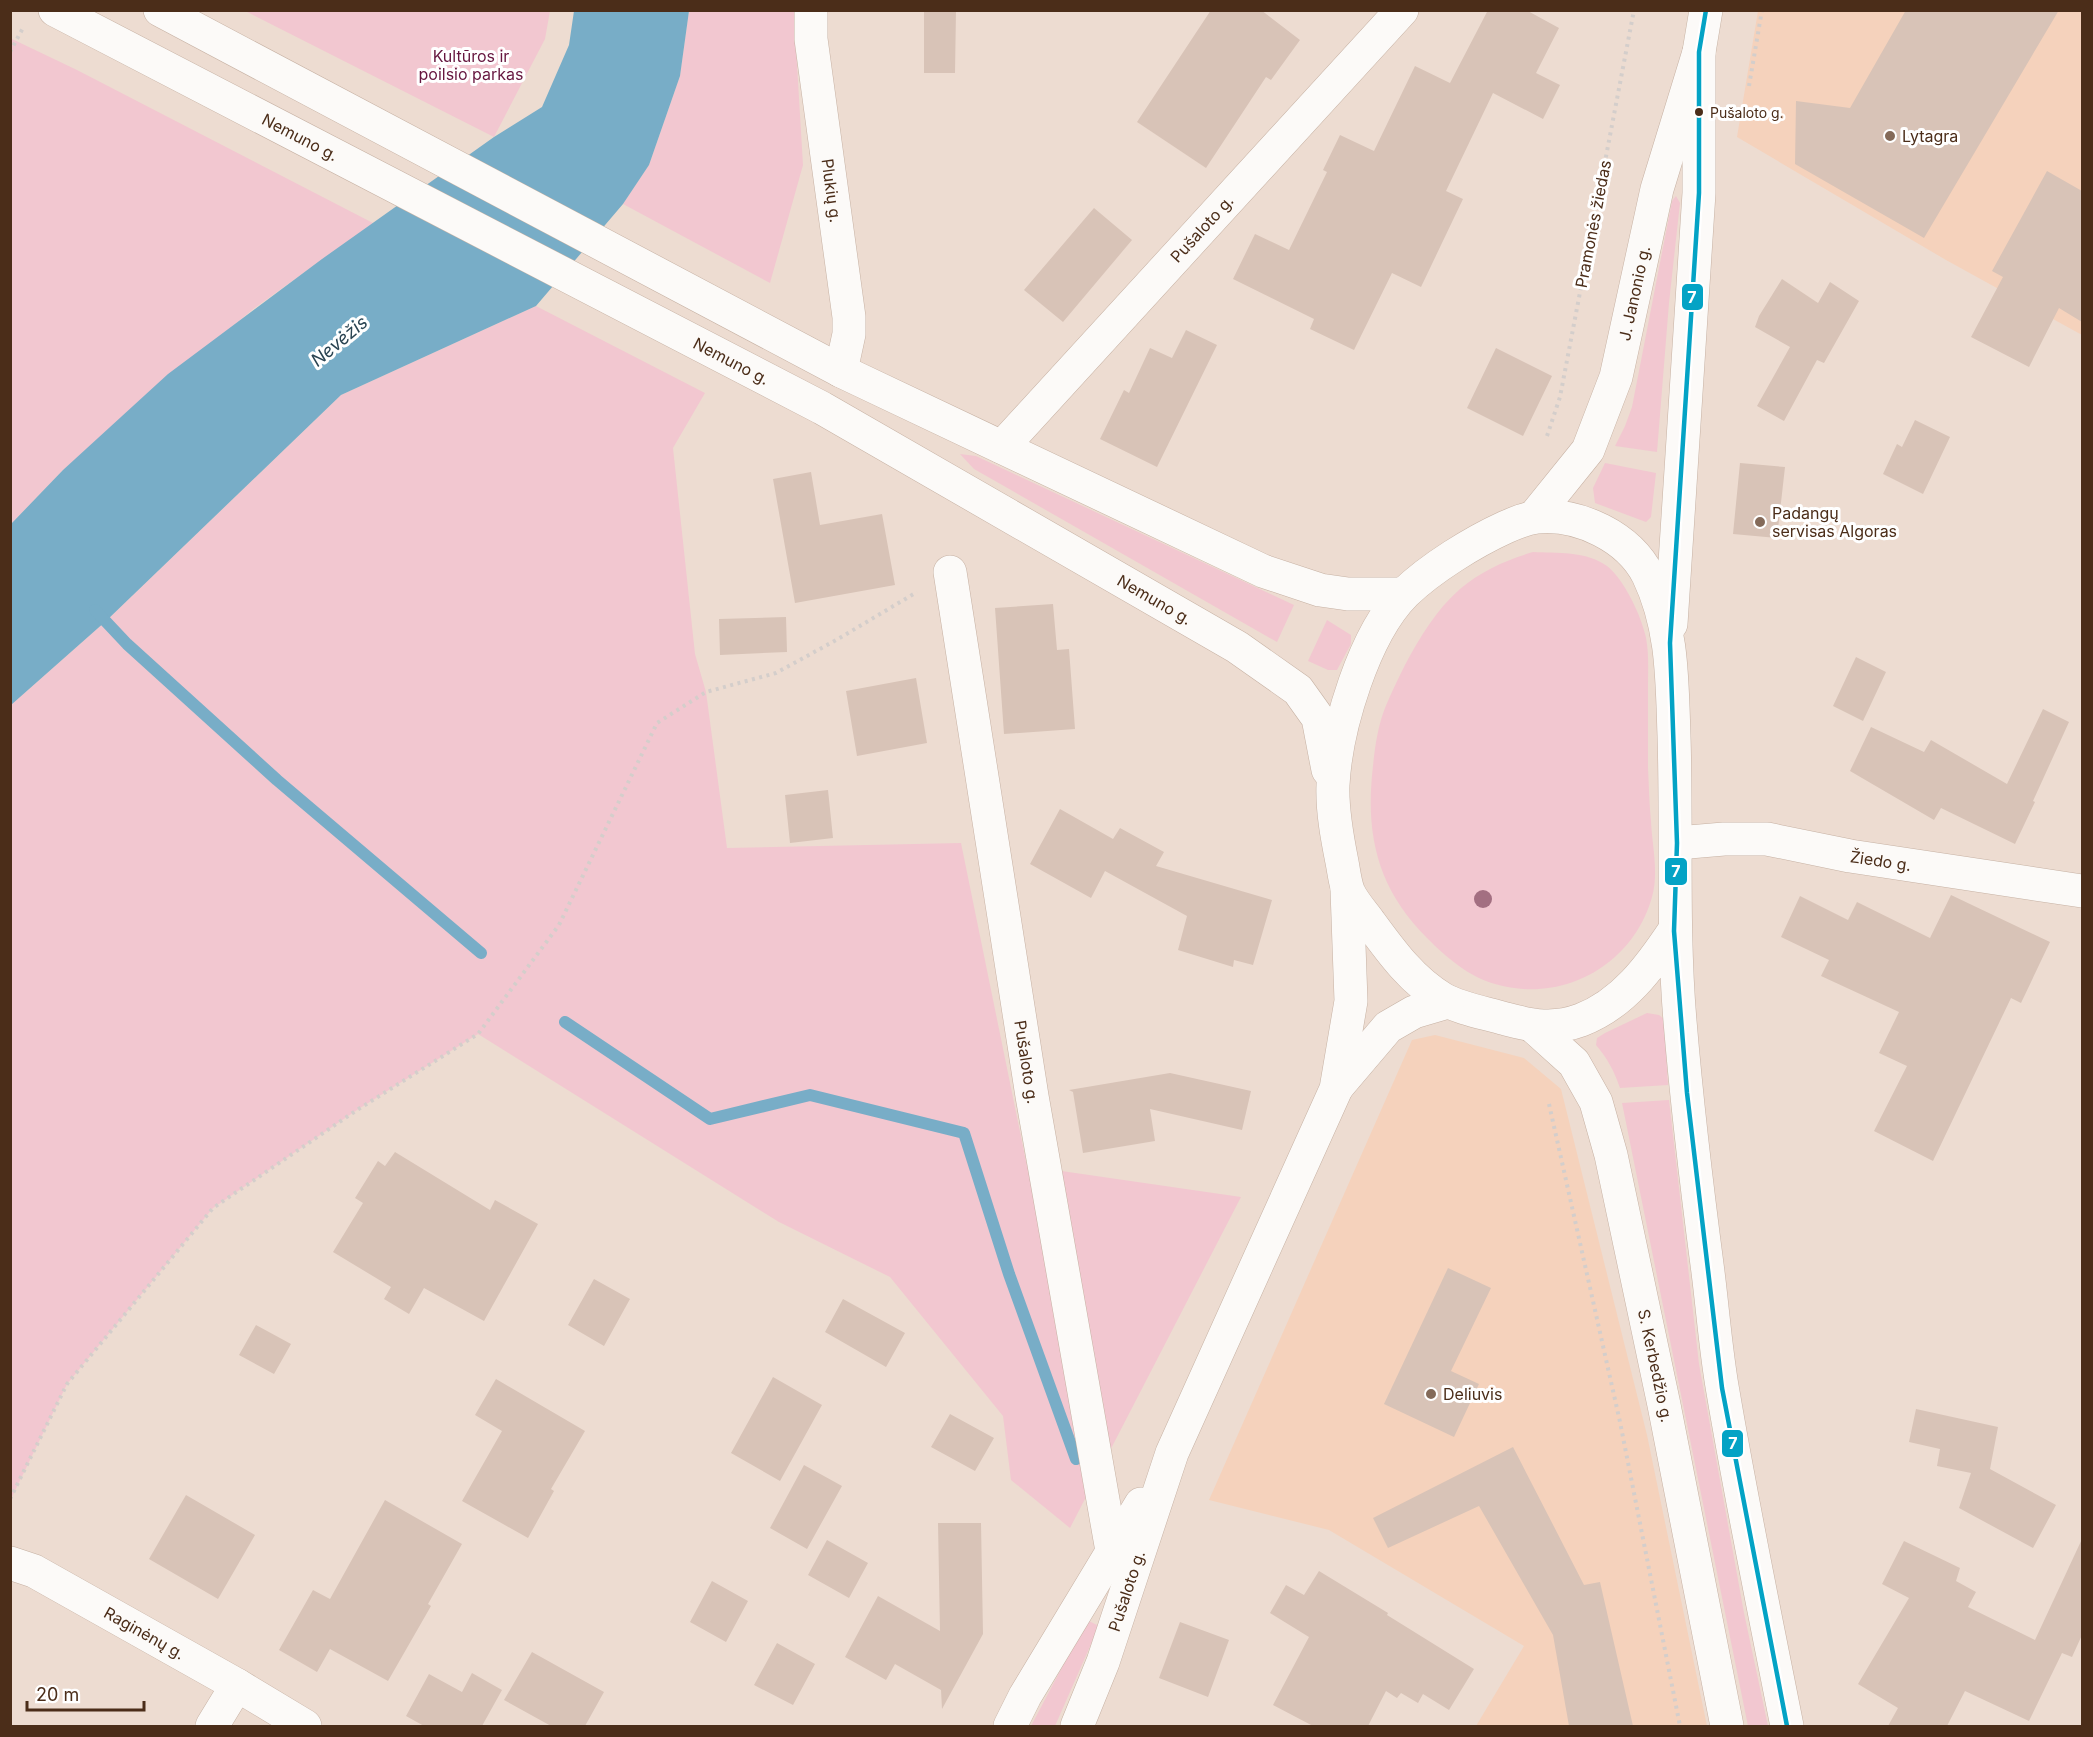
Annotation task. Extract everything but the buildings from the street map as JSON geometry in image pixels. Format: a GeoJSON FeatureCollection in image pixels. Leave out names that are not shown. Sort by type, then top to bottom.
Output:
{"type":"FeatureCollection","features":[{"type":"Feature","properties":{"kind":"main road"},"geometry":{"type":"LineString","coordinates":[[160,10],[842,371],[1263,571],[1320,590],[1348,594],[1404,594]]}},
{"type":"Feature","properties":{"kind":"main road","name":"Plukių g."},"geometry":{"type":"LineString","coordinates":[[811,10],[811,39],[849,317],[849,334],[842,371]]}},
{"type":"Feature","properties":{"kind":"main road","name":"Pušaloto g."},"geometry":{"type":"LineString","coordinates":[[1002,447],[1402,10]]}},
{"type":"Feature","properties":{"kind":"main road","name":"J. Janonio g."},"geometry":{"type":"LineString","coordinates":[[1534,517],[1588,450],[1616,377],[1657,189],[1699,52],[1706,10]]}},
{"type":"Feature","properties":{"kind":"main road","name":"Nemuno g."},"geometry":{"type":"LineString","coordinates":[[41,16],[822,408],[1237,647],[1298,690],[1318,718],[1332,789]]}},
{"type":"Feature","properties":{"kind":"main road","name":"J. Janonio g."},"geometry":{"type":"LineString","coordinates":[[1670,643],[1699,193],[1699,52]]}},
{"type":"Feature","properties":{"kind":"main road"},"geometry":{"type":"LineString","coordinates":[[1332,789],[1337,754],[1356,680],[1381,624],[1404,594],[1465,549],[1506,527],[1534,517],[1561,518],[1586,524],[1604,532],[1620,543],[1646,571],[1670,643],[1677,843],[1674,931],[1691,1136],[1722,1388],[1787,1726]]}},
{"type":"Feature","properties":{"kind":"main road","name":"Pušaloto g."},"geometry":{"type":"LineString","coordinates":[[950,572],[1032,1096],[1112,1551]]}},
{"type":"Feature","properties":{"kind":"main road","name":"Pušaloto g."},"geometry":{"type":"LineString","coordinates":[[1077,1726],[1103,1662],[1172,1454],[1336,1089],[1351,1001],[1347,890],[1338,844],[1332,789]]}},
{"type":"Feature","properties":{"kind":"main road","name":"Žiedo g."},"geometry":{"type":"LineString","coordinates":[[1677,843],[1724,838],[1767,839],[1850,856],[2082,891]]}},
{"type":"Feature","properties":{"kind":"main road"},"geometry":{"type":"LineString","coordinates":[[1347,890],[1394,956],[1417,980],[1448,1002],[1534,1027],[1562,1026],[1587,1018],[1610,1004],[1631,988],[1674,931]]}},
{"type":"Feature","properties":{"kind":"main road","name":"Pušaloto g."},"geometry":{"type":"LineString","coordinates":[[1336,1089],[1388,1028],[1414,1012],[1448,1002]]}},
{"type":"Feature","properties":{"kind":"main road","name":"S. Kerbedžio g."},"geometry":{"type":"LineString","coordinates":[[1534,1027],[1574,1063],[1596,1102],[1611,1155],[1664,1405],[1727,1726]]}},
{"type":"Feature","properties":{"kind":"main road","name":"Pušaloto g."},"geometry":{"type":"LineString","coordinates":[[1010,1726],[1025,1696],[1172,1454]]}},
{"type":"Feature","properties":{"kind":"main road","name":"Raginėnų g."},"geometry":{"type":"LineString","coordinates":[[10,1563],[34,1571],[305,1726]]}},
{"type":"Feature","properties":{"kind":"main road"},"geometry":{"type":"LineString","coordinates":[[212,1726],[237,1686]]}},
{"type":"Feature","properties":{"kind":"path","name":"Pramonės žiedas"},"geometry":{"type":"LineString","coordinates":[[1547,436],[1560,397],[1634,10]]}},
{"type":"Feature","properties":{"kind":"path"},"geometry":{"type":"LineString","coordinates":[[1749,86],[1762,10]]}},
{"type":"Feature","properties":{"kind":"path"},"geometry":{"type":"LineString","coordinates":[[10,52],[41,16]]}},
{"type":"Feature","properties":{"kind":"path"},"geometry":{"type":"LineString","coordinates":[[10,1499],[67,1384],[213,1208],[357,1110],[478,1034],[559,925],[657,723],[706,692],[776,673],[950,572]]}},
{"type":"Feature","properties":{"kind":"path"},"geometry":{"type":"LineString","coordinates":[[1549,1104],[1620,1422],[1680,1726]]}},
{"type":"Feature","properties":{"kind":"shaded area"},"geometry":{"type":"Polygon","coordinates":[[[1758,11],[2082,11],[2082,335],[1946,260],[1737,137],[1758,11]]]}},
{"type":"Feature","properties":{"kind":"shaded area"},"geometry":{"type":"Polygon","coordinates":[[[1435,1035],[1524,1058],[1561,1089],[1647,1435],[1707,1726],[1476,1726],[1524,1646],[1329,1530],[1209,1500],[1412,1040],[1435,1035]]]}},
{"type":"Feature","properties":{"kind":"green space","name":"Kultūros ir poilsio parkas"},"geometry":{"type":"Polygon","coordinates":[[[550,10],[545,39],[494,137],[245,11],[550,10]]]}},
{"type":"Feature","properties":{"kind":"green space"},"geometry":{"type":"Polygon","coordinates":[[[689,11],[797,11],[796,48],[803,165],[770,283],[623,204],[649,165],[680,76],[689,11]]]}},
{"type":"Feature","properties":{"kind":"green space"},"geometry":{"type":"Polygon","coordinates":[[[10,38],[77,70],[373,223],[252,310],[63,470],[11,524],[10,38]]]}},
{"type":"Feature","properties":{"kind":"green space"},"geometry":{"type":"Polygon","coordinates":[[[1676,196],[1680,203],[1657,452],[1615,446],[1632,407],[1672,201],[1676,196]]]}},
{"type":"Feature","properties":{"kind":"green space"},"geometry":{"type":"Polygon","coordinates":[[[536,306],[705,393],[673,448],[695,654],[706,692],[727,848],[961,843],[1027,1166],[1241,1197],[1070,1528],[1011,1480],[1003,1416],[890,1277],[779,1222],[478,1034],[357,1110],[213,1208],[67,1384],[11,1499],[11,705],[106,621],[341,395],[536,306]]]}},
{"type":"Feature","properties":{"kind":"green space"},"geometry":{"type":"Polygon","coordinates":[[[960,454],[976,456],[1294,605],[1277,642],[974,469],[960,454]]]}},
{"type":"Feature","properties":{"kind":"green space"},"geometry":{"type":"Polygon","coordinates":[[[1605,463],[1656,473],[1651,517],[1646,522],[1595,503],[1593,488],[1605,463]]]}},
{"type":"Feature","properties":{"kind":"green space"},"geometry":{"type":"Polygon","coordinates":[[[1533,552],[1581,555],[1607,566],[1626,589],[1641,620],[1648,656],[1648,768],[1655,878],[1652,897],[1643,921],[1629,942],[1612,960],[1592,974],[1570,983],[1546,988],[1520,989],[1485,981],[1458,966],[1410,919],[1396,900],[1378,859],[1373,837],[1371,791],[1376,744],[1383,715],[1405,665],[1429,624],[1451,597],[1476,577],[1494,567],[1533,552]]]}},
{"type":"Feature","properties":{"kind":"green space"},"geometry":{"type":"Polygon","coordinates":[[[1327,620],[1351,635],[1351,644],[1337,670],[1328,670],[1308,661],[1327,620]]]}},
{"type":"Feature","properties":{"kind":"green space"},"geometry":{"type":"Polygon","coordinates":[[[1647,1013],[1659,1015],[1664,1019],[1668,1085],[1620,1088],[1610,1065],[1596,1045],[1597,1038],[1647,1013]]]}},
{"type":"Feature","properties":{"kind":"green space"},"geometry":{"type":"Polygon","coordinates":[[[1669,1100],[1699,1364],[1744,1613],[1768,1726],[1748,1726],[1622,1103],[1669,1100]]]}},
{"type":"Feature","properties":{"kind":"green space"},"geometry":{"type":"Polygon","coordinates":[[[1087,1620],[1099,1626],[1055,1726],[1031,1726],[1087,1620]]]}},
{"type":"Feature","properties":{"kind":"water","name":"Nevėžis"},"geometry":{"type":"Polygon","coordinates":[[[574,11],[689,11],[680,76],[649,165],[623,204],[536,306],[341,395],[106,621],[11,705],[11,524],[63,470],[168,374],[322,259],[494,137],[542,107],[569,45],[574,11]]]}},
{"type":"Feature","properties":{"kind":"waterway"},"geometry":{"type":"LineString","coordinates":[[95,610],[127,644],[277,780],[481,953]]}},
{"type":"Feature","properties":{"kind":"waterway"},"geometry":{"type":"LineString","coordinates":[[565,1022],[710,1119],[810,1095],[964,1133],[1009,1274],[1076,1459]]}},
{"type":"Feature","properties":{"kind":"transit line","name":"7"},"geometry":{"type":"LineString","coordinates":[[1706,10],[1699,52],[1699,193],[1670,643],[1677,843],[1674,931],[1687,1093],[1722,1388],[1787,1726]]}},
{"type":"Feature","properties":{"kind":"place","name":"Pušaloto g."},"geometry":{"type":"Point","coordinates":[1699,112]}},
{"type":"Feature","properties":{"kind":"place","name":"Lytagra"},"geometry":{"type":"Point","coordinates":[1890,136]}},
{"type":"Feature","properties":{"kind":"place","name":"Padangų servisas Algoras"},"geometry":{"type":"Point","coordinates":[1760,522]}},
{"type":"Feature","properties":{"kind":"place","name":"Deliuvis"},"geometry":{"type":"Point","coordinates":[1431,1394]}}]}
